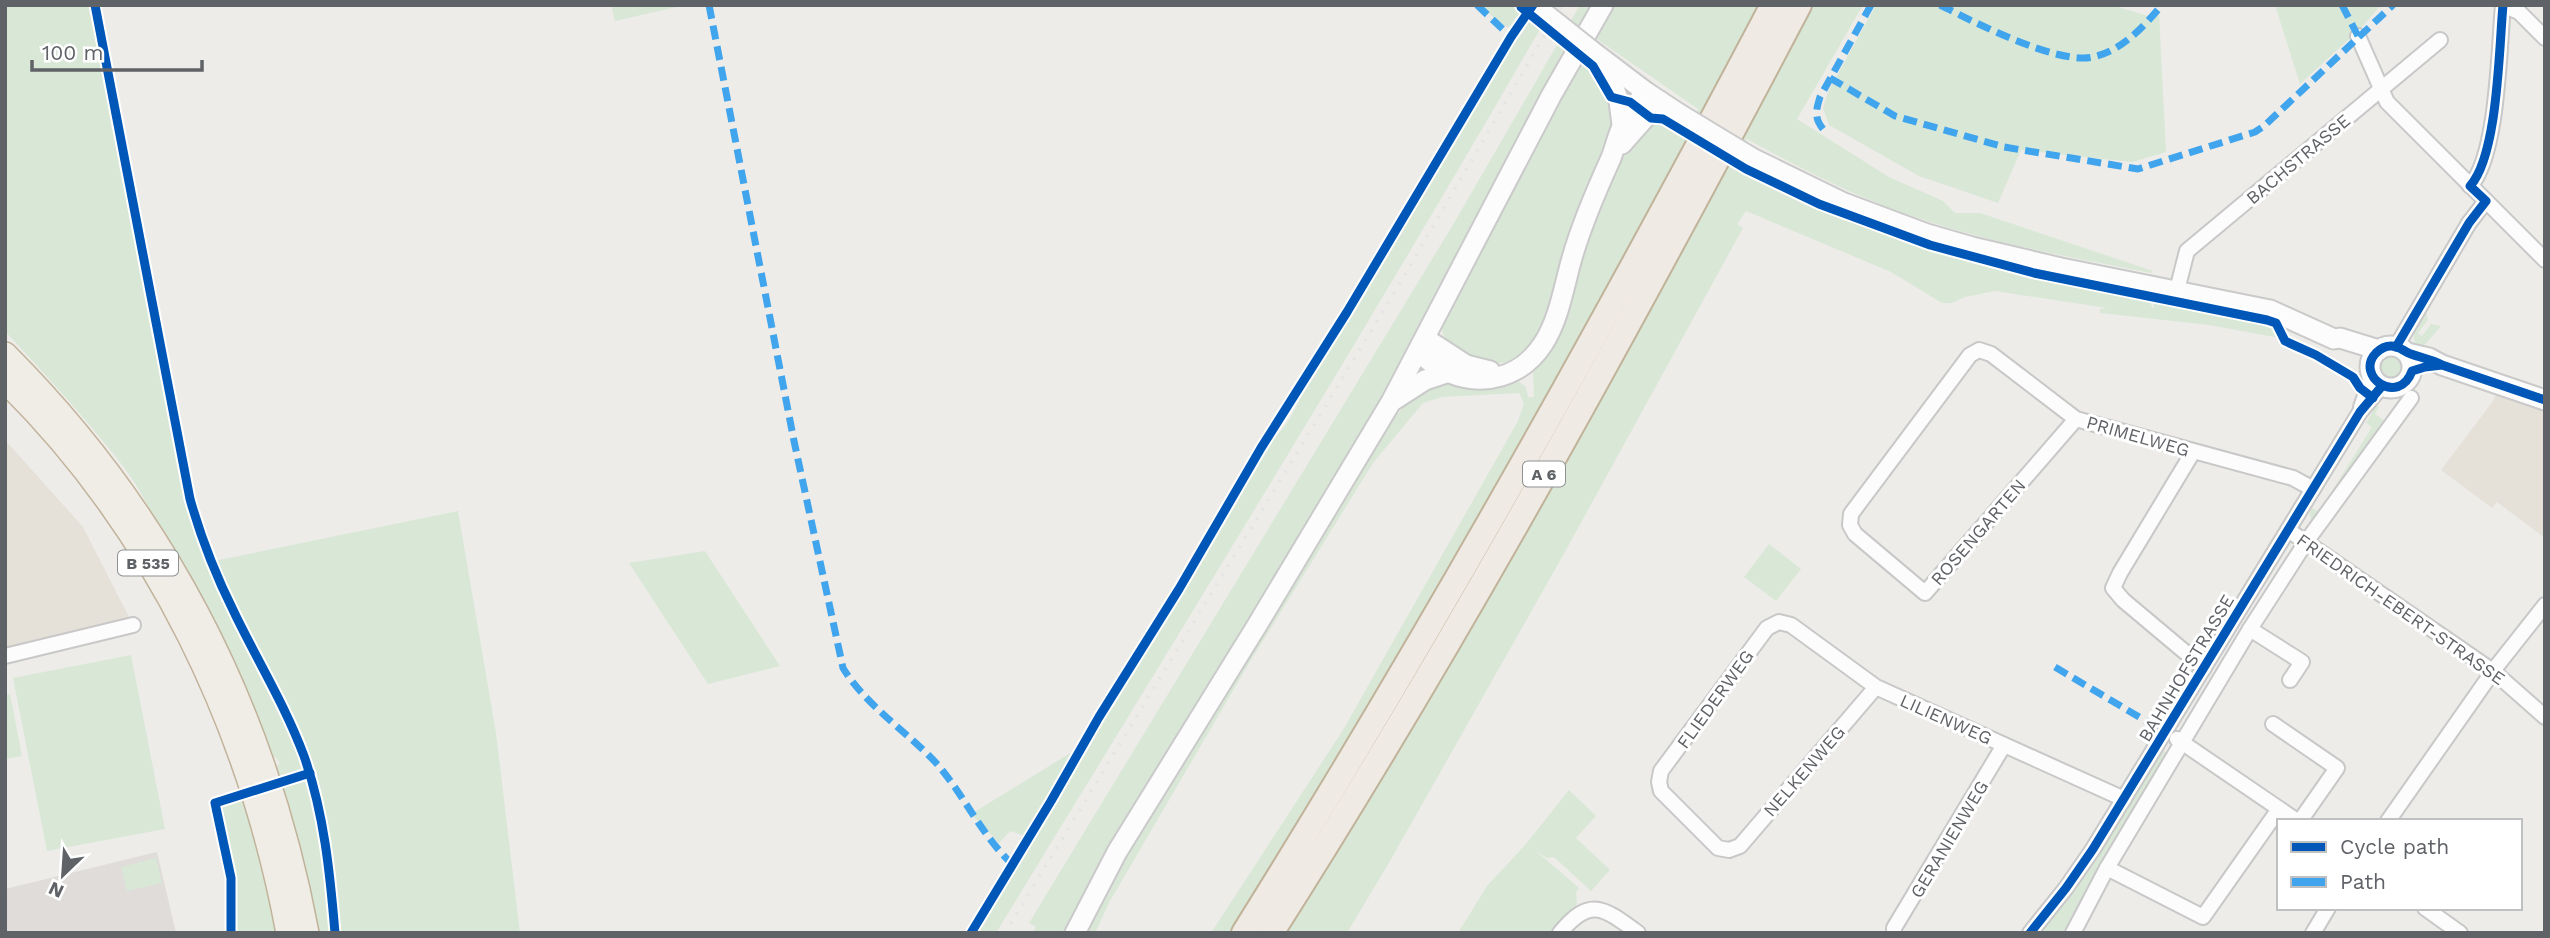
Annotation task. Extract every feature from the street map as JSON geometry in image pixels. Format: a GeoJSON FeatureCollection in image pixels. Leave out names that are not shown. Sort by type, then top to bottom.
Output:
{"type":"FeatureCollection","features":[{"type":"Feature","properties":{"kind":"highway","name":"A 6"},"geometry":{"type":"LineString","coordinates":[[1244,933],[1383,707],[1514,481],[1773,5]]}},
{"type":"Feature","properties":{"kind":"highway","name":"A 6"},"geometry":{"type":"LineString","coordinates":[[1271,933],[1406,712],[1545,472],[1632,317],[1799,5]]}},
{"type":"Feature","properties":{"kind":"highway","name":"B 535"},"geometry":{"type":"LineString","coordinates":[[6,354],[69,422],[116,482],[162,548],[202,619],[236,691],[265,771],[285,835],[307,933]]}},
{"type":"Feature","properties":{"kind":"highway","name":"B 535"},"geometry":{"type":"LineString","coordinates":[[5,381],[56,436],[108,502],[139,547],[185,625],[208,673],[247,772],[270,850],[288,933]]}},
{"type":"Feature","properties":{"kind":"main road"},"geometry":{"type":"LineString","coordinates":[[1534,5],[1597,55],[1681,115],[1752,158],[1857,208],[1972,247],[2061,268],[2270,310],[2334,339],[2337,345],[2388,364],[2425,367],[2442,365],[2545,400]]}},
{"type":"Feature","properties":{"kind":"main road"},"geometry":{"type":"LineString","coordinates":[[1075,933],[1117,852],[1250,638],[1391,402],[1551,96],[1603,5]]}},
{"type":"Feature","properties":{"kind":"main road"},"geometry":{"type":"LineString","coordinates":[[1422,346],[1429,363],[1446,373],[1462,379],[1486,381],[1509,373],[1531,359],[1545,341],[1588,208],[1612,156],[1622,125],[1619,101],[1597,55]]}},
{"type":"Feature","properties":{"kind":"main road"},"geometry":{"type":"LineString","coordinates":[[1622,125],[1653,96]]}},
{"type":"Feature","properties":{"kind":"main road"},"geometry":{"type":"LineString","coordinates":[[1612,156],[1653,96]]}},
{"type":"Feature","properties":{"kind":"main road"},"geometry":{"type":"LineString","coordinates":[[1422,346],[1466,365],[1509,373]]}},
{"type":"Feature","properties":{"kind":"main road"},"geometry":{"type":"LineString","coordinates":[[1391,402],[1425,380],[1446,373]]}},
{"type":"Feature","properties":{"kind":"street"},"geometry":{"type":"LineString","coordinates":[[2470,186],[2477,178],[2496,99],[2503,5],[2519,12],[2545,38]]}},
{"type":"Feature","properties":{"kind":"street"},"geometry":{"type":"LineString","coordinates":[[2358,36],[2387,102],[2545,260]]}},
{"type":"Feature","properties":{"kind":"street","name":"BACHSTRASSE"},"geometry":{"type":"LineString","coordinates":[[2177,290],[2187,251],[2440,40]]}},
{"type":"Feature","properties":{"kind":"street","name":"BAHNHOFSTRASSE"},"geometry":{"type":"LineString","coordinates":[[2030,933],[2066,888],[2166,733],[2360,412],[2469,223],[2486,201]]}},
{"type":"Feature","properties":{"kind":"street","name":"PRIMELWEG"},"geometry":{"type":"LineString","coordinates":[[1979,350],[1991,354],[2076,419],[2293,478],[2313,489]]}},
{"type":"Feature","properties":{"kind":"street","name":"ROSENGARTEN"},"geometry":{"type":"LineString","coordinates":[[1979,350],[1970,355],[1851,514],[1850,524],[1855,534],[1925,593],[2076,419]]}},
{"type":"Feature","properties":{"kind":"street","name":"BAHNHOFSTRASSE"},"geometry":{"type":"LineString","coordinates":[[2073,933],[2107,869],[2250,629],[2306,542],[2411,398]]}},
{"type":"Feature","properties":{"kind":"street"},"geometry":{"type":"LineString","coordinates":[[2193,452],[2113,588],[2123,600],[2204,668]]}},
{"type":"Feature","properties":{"kind":"street","name":"FRIEDRICH-EBERT-STRASSE"},"geometry":{"type":"LineString","coordinates":[[2288,530],[2494,672],[2545,717]]}},
{"type":"Feature","properties":{"kind":"street"},"geometry":{"type":"LineString","coordinates":[[2389,819],[2545,605]]}},
{"type":"Feature","properties":{"kind":"street","name":"LILIENWEG"},"geometry":{"type":"LineString","coordinates":[[1779,622],[1791,625],[1876,687],[2124,799]]}},
{"type":"Feature","properties":{"kind":"street","name":"FLIEDERWEG"},"geometry":{"type":"LineString","coordinates":[[1729,850],[1718,848],[1661,791],[1661,771],[1767,628],[1779,622]]}},
{"type":"Feature","properties":{"kind":"street"},"geometry":{"type":"LineString","coordinates":[[5,656],[133,625]]}},
{"type":"Feature","properties":{"kind":"street"},"geometry":{"type":"LineString","coordinates":[[2250,629],[2301,662],[2290,680]]}},
{"type":"Feature","properties":{"kind":"street","name":"NELKENWEG"},"geometry":{"type":"LineString","coordinates":[[1729,850],[1740,846],[1876,687]]}},
{"type":"Feature","properties":{"kind":"street"},"geometry":{"type":"LineString","coordinates":[[2273,724],[2337,768],[2300,819]]}},
{"type":"Feature","properties":{"kind":"street"},"geometry":{"type":"LineString","coordinates":[[2166,733],[2296,819]]}},
{"type":"Feature","properties":{"kind":"street","name":"GERANIENWEG"},"geometry":{"type":"LineString","coordinates":[[1894,933],[1894,928],[2004,745]]}},
{"type":"Feature","properties":{"kind":"street"},"geometry":{"type":"LineString","coordinates":[[2107,869],[2203,917],[2280,809]]}},
{"type":"Feature","properties":{"kind":"street"},"geometry":{"type":"LineString","coordinates":[[1560,933],[1578,914],[1592,908],[1608,913],[1637,933]]}},
{"type":"Feature","properties":{"kind":"street"},"geometry":{"type":"LineString","coordinates":[[2312,933],[2328,910]]}},
{"type":"Feature","properties":{"kind":"street"},"geometry":{"type":"LineString","coordinates":[[2428,910],[2460,933]]}},
{"type":"Feature","properties":{"kind":"shaded area"},"geometry":{"type":"Polygon","coordinates":[[[2497,392],[2545,409],[2545,538],[2497,502],[2492,508],[2441,470],[2497,392]]]}},
{"type":"Feature","properties":{"kind":"shaded area"},"geometry":{"type":"Polygon","coordinates":[[[5,440],[83,527],[133,625],[5,651],[5,440]]]}},
{"type":"Feature","properties":{"kind":"shaded area"},"geometry":{"type":"Polygon","coordinates":[[[157,852],[176,933],[5,933],[5,889],[157,852]]]}},
{"type":"Feature","properties":{"kind":"green space"},"geometry":{"type":"Polygon","coordinates":[[[5,5],[90,5],[187,498],[198,533],[226,599],[304,764],[301,774],[281,779],[284,785],[306,780],[311,785],[321,827],[333,933],[314,933],[272,767],[280,764],[276,757],[269,758],[144,499],[110,449],[5,331],[5,5]]]}},
{"type":"Feature","properties":{"kind":"green space"},"geometry":{"type":"Polygon","coordinates":[[[611,5],[685,5],[615,21],[611,5]]]}},
{"type":"Feature","properties":{"kind":"green space"},"geometry":{"type":"Polygon","coordinates":[[[1480,5],[1515,5],[1524,13],[1509,27],[1502,25],[1480,5]]]}},
{"type":"Feature","properties":{"kind":"green space"},"geometry":{"type":"Polygon","coordinates":[[[1536,5],[1554,5],[1278,471],[996,933],[974,933],[1101,718],[1109,713],[1133,673],[1134,667],[1237,493],[1273,437],[1289,420],[1306,385],[1536,5]]]}},
{"type":"Feature","properties":{"kind":"green space"},"geometry":{"type":"Polygon","coordinates":[[[1580,5],[1595,5],[1360,441],[1068,933],[1032,933],[1036,927],[1029,923],[1454,223],[1580,5]]]}},
{"type":"Feature","properties":{"kind":"green space"},"geometry":{"type":"Polygon","coordinates":[[[1609,5],[1760,5],[1503,474],[1369,705],[1230,933],[1211,933],[1343,730],[1518,421],[1524,403],[1519,393],[1442,397],[1423,403],[1373,463],[1248,665],[1110,901],[1095,933],[1082,933],[1091,912],[1374,444],[1407,402],[1439,381],[1518,381],[1526,387],[1528,397],[1534,397],[1533,373],[1615,164],[1630,144],[1651,125],[1666,124],[1686,135],[1698,109],[1594,37],[1609,5]]]}},
{"type":"Feature","properties":{"kind":"green space"},"geometry":{"type":"Polygon","coordinates":[[[1812,5],[1863,5],[1797,119],[1889,177],[1943,201],[1955,213],[1980,213],[2153,271],[2151,273],[2030,249],[1941,226],[1848,190],[1747,139],[1735,166],[1832,213],[1933,250],[2011,271],[2142,297],[2149,300],[2153,309],[2155,298],[2272,322],[2280,338],[2209,325],[2100,313],[2100,309],[2107,308],[1995,291],[1965,297],[1952,303],[1942,303],[1891,272],[1746,211],[1737,224],[1743,228],[1561,559],[1347,933],[1285,933],[1782,62],[1812,5]]]}},
{"type":"Feature","properties":{"kind":"green space"},"geometry":{"type":"Polygon","coordinates":[[[1876,5],[2111,5],[2155,18],[2159,13],[2166,152],[2132,162],[2021,150],[1998,203],[1919,176],[1829,125],[1823,108],[1828,92],[1876,5]]]}},
{"type":"Feature","properties":{"kind":"green space"},"geometry":{"type":"Polygon","coordinates":[[[2275,5],[2381,5],[2360,29],[2300,84],[2275,5]]]}},
{"type":"Feature","properties":{"kind":"green space"},"geometry":{"type":"Polygon","coordinates":[[[1581,59],[1591,67],[1616,116],[1551,308],[1541,332],[1523,355],[1508,362],[1493,364],[1477,361],[1464,356],[1451,346],[1442,328],[1520,171],[1581,59]]]}},
{"type":"Feature","properties":{"kind":"green space"},"geometry":{"type":"Polygon","coordinates":[[[2426,312],[2428,320],[2418,333],[2422,336],[2431,324],[2441,326],[2421,349],[2416,346],[2414,337],[2426,312]]]}},
{"type":"Feature","properties":{"kind":"green space"},"geometry":{"type":"Polygon","coordinates":[[[2392,354],[2401,358],[2405,367],[2401,376],[2392,380],[2383,376],[2379,367],[2383,358],[2392,354]]]}},
{"type":"Feature","properties":{"kind":"green space"},"geometry":{"type":"Polygon","coordinates":[[[2376,405],[2379,407],[2375,414],[2386,422],[2314,525],[2310,517],[2312,508],[2319,512],[2372,427],[2366,423],[2376,405]]]}},
{"type":"Feature","properties":{"kind":"green space"},"geometry":{"type":"Polygon","coordinates":[[[458,511],[496,733],[520,933],[338,933],[330,842],[323,807],[308,760],[283,702],[214,561],[458,511]]]}},
{"type":"Feature","properties":{"kind":"green space"},"geometry":{"type":"Polygon","coordinates":[[[1769,544],[1801,569],[1776,601],[1744,577],[1769,544]]]}},
{"type":"Feature","properties":{"kind":"green space"},"geometry":{"type":"Polygon","coordinates":[[[705,551],[780,666],[708,684],[629,563],[705,551]]]}},
{"type":"Feature","properties":{"kind":"green space"},"geometry":{"type":"Polygon","coordinates":[[[131,655],[165,829],[47,851],[13,678],[131,655]]]}},
{"type":"Feature","properties":{"kind":"green space"},"geometry":{"type":"Polygon","coordinates":[[[10,694],[22,756],[5,759],[5,695],[10,694]]]}},
{"type":"Feature","properties":{"kind":"green space"},"geometry":{"type":"Polygon","coordinates":[[[1077,749],[1026,836],[1010,831],[999,843],[971,814],[1077,749]]]}},
{"type":"Feature","properties":{"kind":"green space"},"geometry":{"type":"Polygon","coordinates":[[[2162,750],[2169,754],[2068,933],[2038,933],[2083,877],[2162,750]]]}},
{"type":"Feature","properties":{"kind":"green space"},"geometry":{"type":"Polygon","coordinates":[[[1569,790],[1596,816],[1576,838],[1610,870],[1591,891],[1554,857],[1547,858],[1536,851],[1579,888],[1576,892],[1577,904],[1552,933],[1458,933],[1487,886],[1526,844],[1569,790]]]}},
{"type":"Feature","properties":{"kind":"green space"},"geometry":{"type":"Polygon","coordinates":[[[248,798],[281,933],[234,933],[233,877],[221,808],[226,803],[248,798]]]}},
{"type":"Feature","properties":{"kind":"green space"},"geometry":{"type":"Polygon","coordinates":[[[156,858],[162,883],[127,891],[121,867],[156,858]]]}},
{"type":"Feature","properties":{"kind":"railway"},"geometry":{"type":"LineString","coordinates":[[1005,933],[1396,290],[1562,5]]}},
{"type":"Feature","properties":{"kind":"marked path"},"geometry":{"type":"LineString","coordinates":[[709,5],[794,441],[843,668],[863,695],[938,765],[992,842],[1013,865]]}},
{"type":"Feature","properties":{"kind":"marked path"},"geometry":{"type":"LineString","coordinates":[[1477,5],[1511,37]]}},
{"type":"Feature","properties":{"kind":"marked path"},"geometry":{"type":"LineString","coordinates":[[1823,129],[1817,114],[1820,97],[1871,5]]}},
{"type":"Feature","properties":{"kind":"marked path"},"geometry":{"type":"LineString","coordinates":[[1940,5],[2038,49],[2077,58],[2093,57],[2114,49],[2140,29],[2162,5]]}},
{"type":"Feature","properties":{"kind":"marked path"},"geometry":{"type":"LineString","coordinates":[[2342,5],[2358,36]]}},
{"type":"Feature","properties":{"kind":"marked path"},"geometry":{"type":"LineString","coordinates":[[1830,78],[1895,116],[2004,147],[2138,169],[2255,132],[2393,5]]}},
{"type":"Feature","properties":{"kind":"marked path"},"geometry":{"type":"LineString","coordinates":[[2055,667],[2166,733]]}},
{"type":"Feature","properties":{"kind":"cycle path"},"geometry":{"type":"LineString","coordinates":[[95,5],[190,499],[221,585],[280,701],[304,756],[321,821],[335,933]]}},
{"type":"Feature","properties":{"kind":"cycle path"},"geometry":{"type":"LineString","coordinates":[[971,933],[1261,448],[1347,312],[1511,37],[1533,5]]}},
{"type":"Feature","properties":{"kind":"cycle path"},"geometry":{"type":"LineString","coordinates":[[2396,347],[2469,223],[2486,201],[2470,186],[2479,171],[2492,127],[2503,5]]}},
{"type":"Feature","properties":{"kind":"cycle path"},"geometry":{"type":"LineString","coordinates":[[1521,7],[1593,66],[1611,97],[1630,102],[1651,118],[1663,119],[1746,169],[1819,204],[1930,245],[2034,273],[2276,323],[2285,341],[2316,355],[2353,377],[2360,388],[2373,398]]}},
{"type":"Feature","properties":{"kind":"cycle path"},"geometry":{"type":"LineString","coordinates":[[2442,365],[2412,371],[2406,382],[2398,387],[2381,384],[2371,371],[2371,362],[2376,353],[2385,347],[2394,346],[2545,400]]}},
{"type":"Feature","properties":{"kind":"cycle path"},"geometry":{"type":"LineString","coordinates":[[2030,933],[2093,849],[2360,412],[2382,386]]}},
{"type":"Feature","properties":{"kind":"cycle path"},"geometry":{"type":"LineString","coordinates":[[231,933],[231,878],[215,803],[310,773]]}}]}
